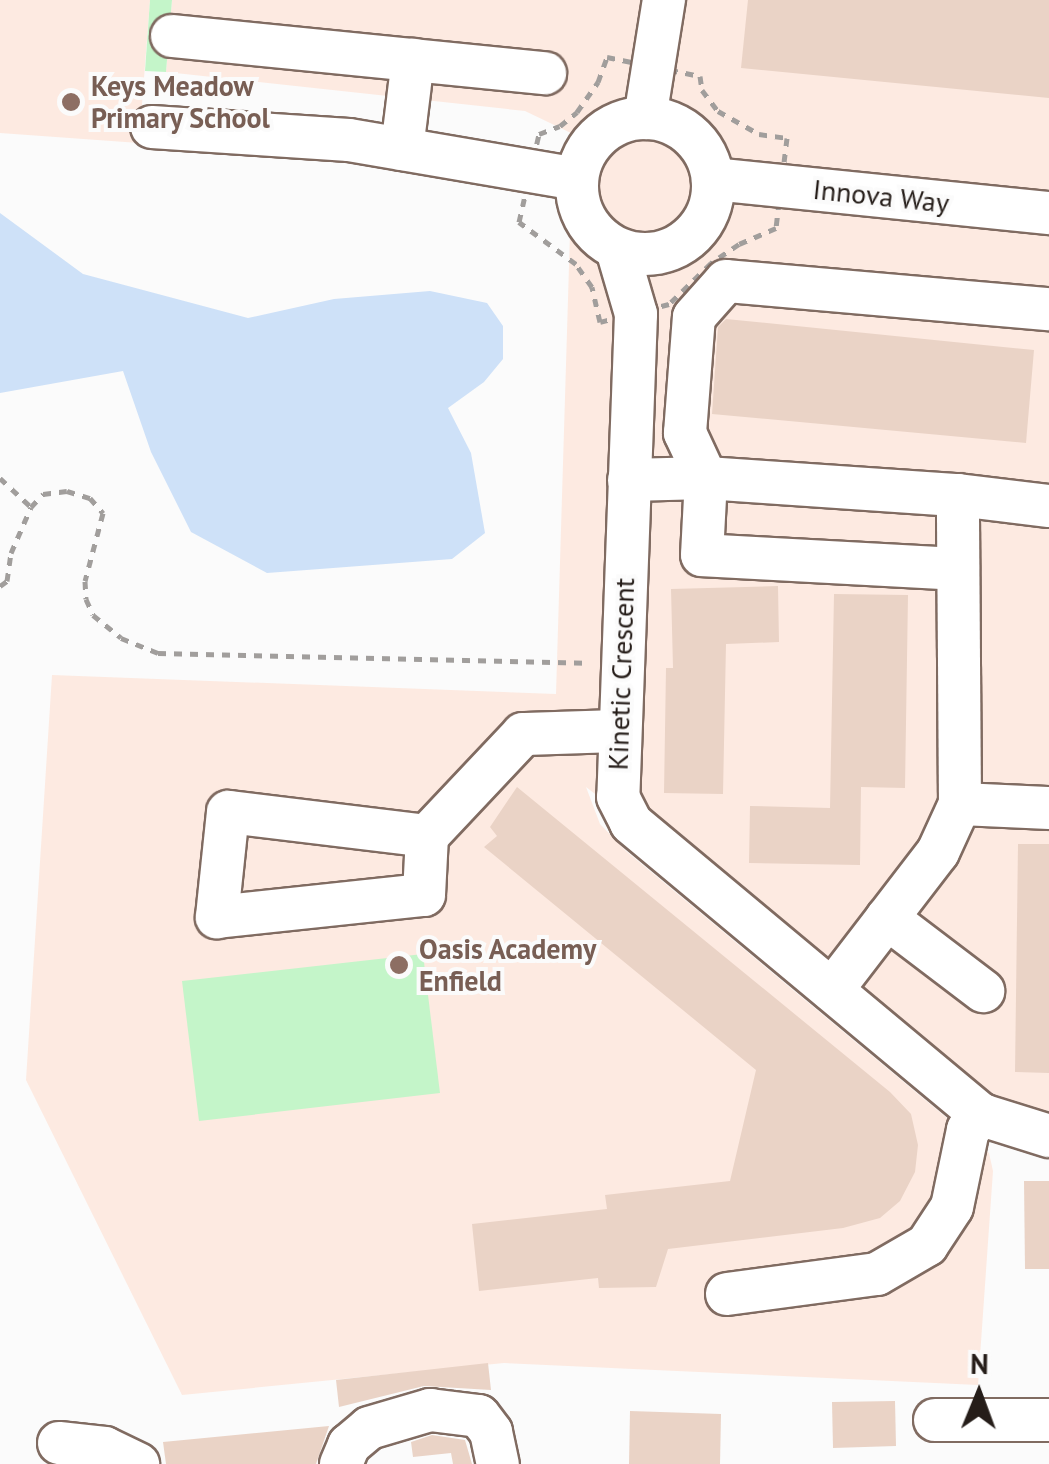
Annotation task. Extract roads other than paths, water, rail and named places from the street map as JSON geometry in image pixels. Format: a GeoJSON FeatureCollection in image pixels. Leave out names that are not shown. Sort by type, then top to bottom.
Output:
{"type":"FeatureCollection","features":[{"type":"Feature","properties":{"kind":"street"},"geometry":{"type":"LineString","coordinates":[[645,118],[664,0]]}},
{"type":"Feature","properties":{"kind":"street"},"geometry":{"type":"LineString","coordinates":[[172,36],[546,73]]}},
{"type":"Feature","properties":{"kind":"street"},"geometry":{"type":"LineString","coordinates":[[402,150],[413,60]]}},
{"type":"Feature","properties":{"kind":"street"},"geometry":{"type":"LineString","coordinates":[[645,118],[682,130],[697,143],[712,179],[704,219],[692,235],[655,254],[618,249],[585,220],[576,180],[592,143],[625,121],[645,118]]}},
{"type":"Feature","properties":{"kind":"street"},"geometry":{"type":"LineString","coordinates":[[152,127],[348,140],[576,180]]}},
{"type":"Feature","properties":{"kind":"street","name":"Innova Way"},"geometry":{"type":"LineString","coordinates":[[712,179],[1049,213]]}},
{"type":"Feature","properties":{"kind":"street","name":"Kinetic Crescent"},"geometry":{"type":"LineString","coordinates":[[618,249],[636,314],[618,797],[631,824],[982,1115]]}},
{"type":"Feature","properties":{"kind":"street"},"geometry":{"type":"LineString","coordinates":[[958,569],[702,556],[706,478],[685,433],[694,317],[726,280],[1049,309]]}},
{"type":"Feature","properties":{"kind":"street"},"geometry":{"type":"LineString","coordinates":[[629,480],[706,478],[958,495],[1049,506]]}},
{"type":"Feature","properties":{"kind":"street"},"geometry":{"type":"LineString","coordinates":[[832,990],[938,852],[960,804],[958,495]]}},
{"type":"Feature","properties":{"kind":"street"},"geometry":{"type":"LineString","coordinates":[[427,836],[228,812],[217,917],[424,895],[427,836],[522,734],[619,731]]}},
{"type":"Feature","properties":{"kind":"street"},"geometry":{"type":"LineString","coordinates":[[960,804],[1049,808]]}},
{"type":"Feature","properties":{"kind":"street"},"geometry":{"type":"LineString","coordinates":[[887,918],[983,991]]}},
{"type":"Feature","properties":{"kind":"street"},"geometry":{"type":"LineString","coordinates":[[727,1294],[877,1274],[927,1245],[952,1207],[968,1130],[982,1115],[1049,1136]]}},
{"type":"Feature","properties":{"kind":"street"},"geometry":{"type":"LineString","coordinates":[[341,1464],[349,1445],[369,1428],[430,1410],[480,1416],[491,1432],[498,1464]]}},
{"type":"Feature","properties":{"kind":"street"},"geometry":{"type":"LineString","coordinates":[[934,1420],[1049,1420]]}},
{"type":"Feature","properties":{"kind":"street"},"geometry":{"type":"LineString","coordinates":[[60,1444],[104,1448],[138,1464]]}},
{"type":"Feature","properties":{"kind":"water"},"geometry":{"type":"Polygon","coordinates":[[[0,213],[83,274],[248,318],[334,299],[430,291],[487,303],[503,326],[503,359],[484,382],[448,408],[471,453],[485,533],[452,559],[267,573],[191,532],[151,452],[123,371],[0,393],[0,213]]]}},
{"type":"Feature","properties":{"kind":"place","name":"Keys Meadow Primary School"},"geometry":{"type":"Point","coordinates":[71,102]}},
{"type":"Feature","properties":{"kind":"place","name":"Oasis Academy Enfield"},"geometry":{"type":"Point","coordinates":[399,965]}}]}
